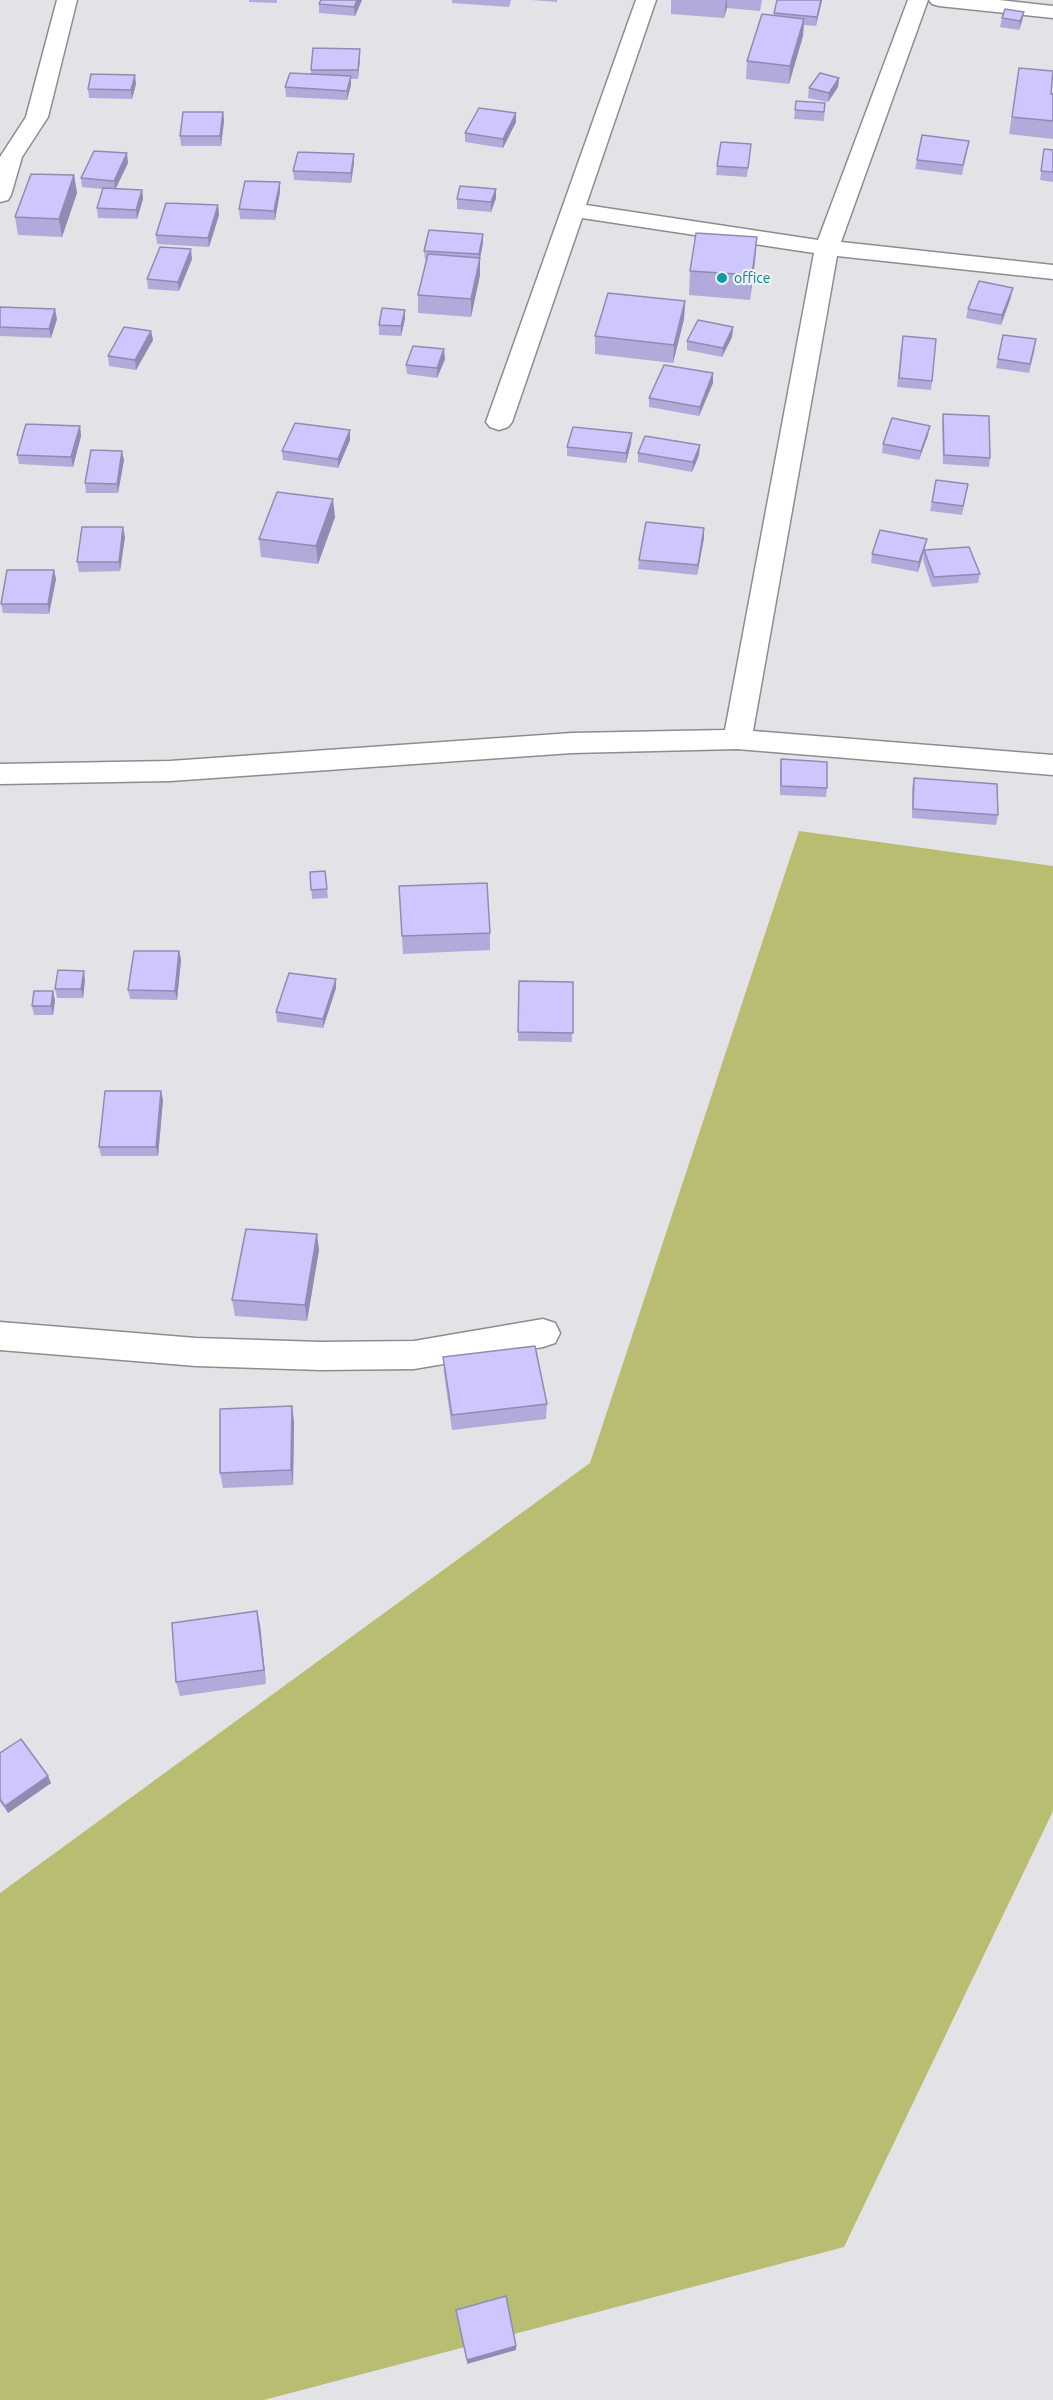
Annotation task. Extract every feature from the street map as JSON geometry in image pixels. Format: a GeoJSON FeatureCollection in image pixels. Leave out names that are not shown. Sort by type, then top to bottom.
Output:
{"type":"FeatureCollection","features":[{"type":"Feature","properties":{"kind":"street"},"geometry":{"type":"LineString","coordinates":[[0,195],[11,157],[37,117],[67,0]]}},
{"type":"Feature","properties":{"kind":"street"},"geometry":{"type":"LineString","coordinates":[[499,422],[646,0]]}},
{"type":"Feature","properties":{"kind":"street"},"geometry":{"type":"LineString","coordinates":[[737,739],[826,248],[918,0]]}},
{"type":"Feature","properties":{"kind":"street"},"geometry":{"type":"LineString","coordinates":[[939,0],[1053,12]]}},
{"type":"Feature","properties":{"kind":"street"},"geometry":{"type":"LineString","coordinates":[[573,210],[826,248],[1053,272]]}},
{"type":"Feature","properties":{"kind":"street"},"geometry":{"type":"LineString","coordinates":[[0,774],[170,771],[572,743],[737,739],[1053,765]]}},
{"type":"Feature","properties":{"kind":"street"},"geometry":{"type":"LineString","coordinates":[[0,1336],[195,1352],[321,1356],[414,1354],[543,1333]]}},
{"type":"Feature","properties":{"kind":"green space"},"geometry":{"type":"Polygon","coordinates":[[[799,831],[1053,866],[1053,1811],[844,2247],[264,2400],[0,2400],[0,1893],[590,1463],[799,831]]]}},
{"type":"Feature","properties":{"kind":"building"},"geometry":{"type":"Polygon","coordinates":[[[321,0],[357,0],[354,7],[319,4],[321,0]]]}},
{"type":"Feature","properties":{"kind":"building"},"geometry":{"type":"Polygon","coordinates":[[[777,0],[821,0],[817,17],[774,13],[777,0]]]}},
{"type":"Feature","properties":{"kind":"building"},"geometry":{"type":"Polygon","coordinates":[[[1005,9],[1024,12],[1020,21],[1002,18],[1005,9]]]}},
{"type":"Feature","properties":{"kind":"building"},"geometry":{"type":"Polygon","coordinates":[[[762,14],[804,19],[790,66],[747,61],[762,14]]]}},
{"type":"Feature","properties":{"kind":"building"},"geometry":{"type":"Polygon","coordinates":[[[313,48],[360,49],[358,70],[311,70],[313,48]]]}},
{"type":"Feature","properties":{"kind":"building"},"geometry":{"type":"Polygon","coordinates":[[[1019,68],[1053,71],[1051,94],[1053,94],[1053,121],[1012,117],[1019,68]]]}},
{"type":"Feature","properties":{"kind":"building"},"geometry":{"type":"Polygon","coordinates":[[[290,73],[351,76],[347,91],[285,87],[290,73]]]}},
{"type":"Feature","properties":{"kind":"building"},"geometry":{"type":"Polygon","coordinates":[[[820,73],[839,78],[829,93],[809,88],[820,73]]]}},
{"type":"Feature","properties":{"kind":"building"},"geometry":{"type":"Polygon","coordinates":[[[91,74],[135,75],[131,90],[88,89],[91,74]]]}},
{"type":"Feature","properties":{"kind":"building"},"geometry":{"type":"Polygon","coordinates":[[[796,101],[825,103],[824,112],[795,110],[796,101]]]}},
{"type":"Feature","properties":{"kind":"building"},"geometry":{"type":"Polygon","coordinates":[[[479,108],[516,113],[503,139],[465,133],[479,108]]]}},
{"type":"Feature","properties":{"kind":"building"},"geometry":{"type":"Polygon","coordinates":[[[183,112],[223,112],[220,136],[180,136],[183,112]]]}},
{"type":"Feature","properties":{"kind":"building"},"geometry":{"type":"Polygon","coordinates":[[[922,135],[969,141],[963,165],[917,160],[922,135]]]}},
{"type":"Feature","properties":{"kind":"building"},"geometry":{"type":"Polygon","coordinates":[[[721,142],[751,144],[748,168],[717,166],[721,142]]]}},
{"type":"Feature","properties":{"kind":"building"},"geometry":{"type":"Polygon","coordinates":[[[1044,149],[1053,150],[1053,172],[1041,171],[1044,149]]]}},
{"type":"Feature","properties":{"kind":"building"},"geometry":{"type":"Polygon","coordinates":[[[94,151],[127,153],[114,181],[81,178],[94,151]]]}},
{"type":"Feature","properties":{"kind":"building"},"geometry":{"type":"Polygon","coordinates":[[[298,152],[354,154],[351,173],[293,171],[298,152]]]}},
{"type":"Feature","properties":{"kind":"building"},"geometry":{"type":"Polygon","coordinates":[[[31,174],[74,175],[59,219],[15,217],[31,174]]]}},
{"type":"Feature","properties":{"kind":"building"},"geometry":{"type":"Polygon","coordinates":[[[245,181],[280,182],[274,211],[239,209],[245,181]]]}},
{"type":"Feature","properties":{"kind":"building"},"geometry":{"type":"Polygon","coordinates":[[[460,186],[496,189],[491,202],[457,199],[460,186]]]}},
{"type":"Feature","properties":{"kind":"building"},"geometry":{"type":"Polygon","coordinates":[[[103,188],[142,190],[136,210],[97,208],[103,188]]]}},
{"type":"Feature","properties":{"kind":"building"},"geometry":{"type":"Polygon","coordinates":[[[166,203],[218,205],[208,238],[156,235],[166,203]]]}},
{"type":"Feature","properties":{"kind":"building"},"geometry":{"type":"Polygon","coordinates":[[[429,230],[483,234],[479,254],[424,251],[429,230]]]}},
{"type":"Feature","properties":{"kind":"building"},"geometry":{"type":"Polygon","coordinates":[[[696,233],[757,237],[752,275],[690,271],[696,233]]]}},
{"type":"Feature","properties":{"kind":"building"},"geometry":{"type":"Polygon","coordinates":[[[160,247],[191,249],[178,282],[147,279],[160,247]]]}},
{"type":"Feature","properties":{"kind":"building"},"geometry":{"type":"Polygon","coordinates":[[[428,254],[480,258],[471,299],[418,295],[428,254]]]}},
{"type":"Feature","properties":{"kind":"building"},"geometry":{"type":"Polygon","coordinates":[[[979,281],[1013,288],[1002,315],[968,309],[979,281]]]}},
{"type":"Feature","properties":{"kind":"building"},"geometry":{"type":"Polygon","coordinates":[[[608,293],[685,301],[674,345],[595,336],[608,293]]]}},
{"type":"Feature","properties":{"kind":"building"},"geometry":{"type":"Polygon","coordinates":[[[0,307],[55,309],[49,329],[0,327],[0,307]]]}},
{"type":"Feature","properties":{"kind":"building"},"geometry":{"type":"Polygon","coordinates":[[[382,308],[405,310],[401,326],[379,325],[382,308]]]}},
{"type":"Feature","properties":{"kind":"building"},"geometry":{"type":"Polygon","coordinates":[[[698,320],[733,327],[723,348],[687,341],[698,320]]]}},
{"type":"Feature","properties":{"kind":"building"},"geometry":{"type":"Polygon","coordinates":[[[124,327],[151,331],[135,360],[108,356],[124,327]]]}},
{"type":"Feature","properties":{"kind":"building"},"geometry":{"type":"Polygon","coordinates":[[[1003,335],[1036,339],[1030,364],[998,359],[1003,335]]]}},
{"type":"Feature","properties":{"kind":"building"},"geometry":{"type":"Polygon","coordinates":[[[903,336],[936,339],[932,381],[899,378],[903,336]]]}},
{"type":"Feature","properties":{"kind":"building"},"geometry":{"type":"Polygon","coordinates":[[[413,346],[444,349],[437,368],[406,365],[413,346]]]}},
{"type":"Feature","properties":{"kind":"building"},"geometry":{"type":"Polygon","coordinates":[[[664,365],[713,373],[700,407],[649,398],[664,365]]]}},
{"type":"Feature","properties":{"kind":"building"},"geometry":{"type":"Polygon","coordinates":[[[943,414],[989,416],[990,458],[944,455],[943,414]]]}},
{"type":"Feature","properties":{"kind":"building"},"geometry":{"type":"Polygon","coordinates":[[[892,418],[930,426],[921,451],[883,444],[892,418]]]}},
{"type":"Feature","properties":{"kind":"building"},"geometry":{"type":"Polygon","coordinates":[[[295,423],[350,430],[338,459],[282,451],[295,423]]]}},
{"type":"Feature","properties":{"kind":"building"},"geometry":{"type":"Polygon","coordinates":[[[26,424],[80,426],[71,457],[17,455],[26,424]]]}},
{"type":"Feature","properties":{"kind":"building"},"geometry":{"type":"Polygon","coordinates":[[[573,427],[632,433],[626,453],[567,447],[573,427]]]}},
{"type":"Feature","properties":{"kind":"building"},"geometry":{"type":"Polygon","coordinates":[[[645,436],[700,445],[693,462],[638,453],[645,436]]]}},
{"type":"Feature","properties":{"kind":"building"},"geometry":{"type":"Polygon","coordinates":[[[91,450],[122,451],[117,484],[85,483],[91,450]]]}},
{"type":"Feature","properties":{"kind":"building"},"geometry":{"type":"Polygon","coordinates":[[[936,480],[968,484],[963,506],[932,502],[936,480]]]}},
{"type":"Feature","properties":{"kind":"building"},"geometry":{"type":"Polygon","coordinates":[[[277,492],[333,499],[316,546],[259,539],[277,492]]]}},
{"type":"Feature","properties":{"kind":"building"},"geometry":{"type":"Polygon","coordinates":[[[646,522],[704,528],[698,565],[639,560],[646,522]]]}},
{"type":"Feature","properties":{"kind":"building"},"geometry":{"type":"Polygon","coordinates":[[[82,527],[123,527],[119,562],[77,562],[82,527]]]}},
{"type":"Feature","properties":{"kind":"building"},"geometry":{"type":"Polygon","coordinates":[[[880,530],[927,539],[919,562],[872,554],[880,530]]]}},
{"type":"Feature","properties":{"kind":"building"},"geometry":{"type":"Polygon","coordinates":[[[969,547],[980,574],[934,577],[924,550],[969,547]]]}},
{"type":"Feature","properties":{"kind":"building"},"geometry":{"type":"Polygon","coordinates":[[[7,570],[54,570],[48,604],[1,604],[7,570]]]}},
{"type":"Feature","properties":{"kind":"building"},"geometry":{"type":"Polygon","coordinates":[[[781,759],[827,762],[827,788],[781,786],[781,759]]]}},
{"type":"Feature","properties":{"kind":"building"},"geometry":{"type":"Polygon","coordinates":[[[914,778],[997,784],[998,815],[913,809],[914,778]]]}},
{"type":"Feature","properties":{"kind":"building"},"geometry":{"type":"Polygon","coordinates":[[[325,871],[327,889],[311,890],[310,872],[325,871]]]}},
{"type":"Feature","properties":{"kind":"building"},"geometry":{"type":"Polygon","coordinates":[[[487,883],[490,933],[402,936],[399,886],[487,883]]]}},
{"type":"Feature","properties":{"kind":"building"},"geometry":{"type":"Polygon","coordinates":[[[134,951],[179,951],[175,991],[128,990],[134,951]]]}},
{"type":"Feature","properties":{"kind":"building"},"geometry":{"type":"Polygon","coordinates":[[[58,970],[84,971],[81,989],[55,989],[58,970]]]}},
{"type":"Feature","properties":{"kind":"building"},"geometry":{"type":"Polygon","coordinates":[[[289,973],[336,979],[323,1019],[276,1012],[289,973]]]}},
{"type":"Feature","properties":{"kind":"building"},"geometry":{"type":"Polygon","coordinates":[[[519,981],[573,982],[573,1033],[518,1032],[519,981]]]}},
{"type":"Feature","properties":{"kind":"building"},"geometry":{"type":"Polygon","coordinates":[[[34,991],[53,991],[51,1006],[32,1006],[34,991]]]}},
{"type":"Feature","properties":{"kind":"building"},"geometry":{"type":"Polygon","coordinates":[[[105,1091],[161,1091],[156,1147],[99,1147],[105,1091]]]}},
{"type":"Feature","properties":{"kind":"building"},"geometry":{"type":"Polygon","coordinates":[[[246,1229],[317,1234],[305,1305],[232,1300],[246,1229]]]}},
{"type":"Feature","properties":{"kind":"building"},"geometry":{"type":"Polygon","coordinates":[[[535,1346],[547,1404],[452,1415],[443,1357],[535,1346]]]}},
{"type":"Feature","properties":{"kind":"building"},"geometry":{"type":"Polygon","coordinates":[[[292,1406],[291,1470],[220,1473],[220,1409],[292,1406]]]}},
{"type":"Feature","properties":{"kind":"building"},"geometry":{"type":"Polygon","coordinates":[[[257,1611],[264,1670],[176,1682],[172,1623],[257,1611]]]}},
{"type":"Feature","properties":{"kind":"building"},"geometry":{"type":"Polygon","coordinates":[[[21,1739],[48,1776],[5,1806],[0,1799],[0,1753],[21,1739]]]}},
{"type":"Feature","properties":{"kind":"building"},"geometry":{"type":"Polygon","coordinates":[[[506,2296],[516,2346],[467,2360],[456,2310],[506,2296]]]}},
{"type":"Feature","properties":{"kind":"place","name":"office"},"geometry":{"type":"Point","coordinates":[722,278]}}]}
